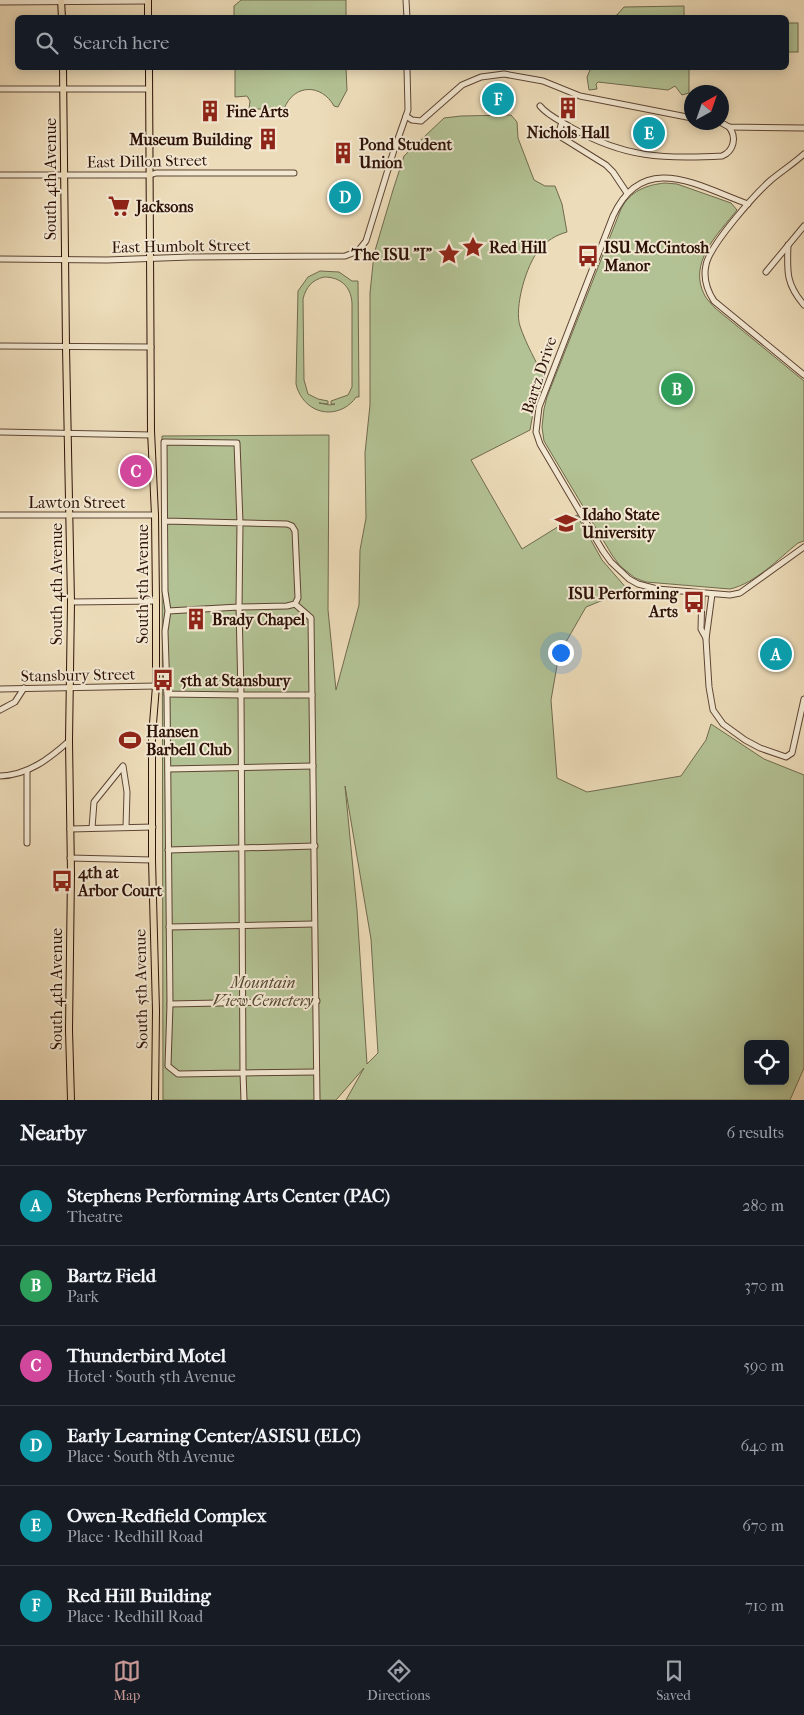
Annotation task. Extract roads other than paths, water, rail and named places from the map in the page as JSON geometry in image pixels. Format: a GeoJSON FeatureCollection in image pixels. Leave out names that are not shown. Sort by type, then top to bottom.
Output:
{"type":"FeatureCollection","features":[{"type":"Feature","properties":{"kind":"main road"},"geometry":{"type":"LineString","coordinates":[[62,0],[62,15]]}},
{"type":"Feature","properties":{"kind":"main road"},"geometry":{"type":"LineString","coordinates":[[148,1],[148,15]]}},
{"type":"Feature","properties":{"kind":"main road","name":"South 4th Avenue"},"geometry":{"type":"LineString","coordinates":[[63,70],[64,260],[71,602],[69,688],[69,1030],[71,1100]]}},
{"type":"Feature","properties":{"kind":"main road","name":"South 5th Avenue"},"geometry":{"type":"LineString","coordinates":[[149,70],[151,435],[155,515],[156,601],[156,686],[152,736],[152,860],[156,1002],[154,1100]]}},
{"type":"Feature","properties":{"kind":"street"},"geometry":{"type":"LineString","coordinates":[[0,2],[62,0],[148,1]]}},
{"type":"Feature","properties":{"kind":"street"},"geometry":{"type":"LineString","coordinates":[[406,0],[407,15]]}},
{"type":"Feature","properties":{"kind":"street"},"geometry":{"type":"LineString","coordinates":[[407,70],[408,110],[406,116],[412,120],[422,121],[462,85],[481,77],[504,74],[543,81],[580,96],[684,116]]}},
{"type":"Feature","properties":{"kind":"street"},"geometry":{"type":"LineString","coordinates":[[0,89],[149,89]]}},
{"type":"Feature","properties":{"kind":"street"},"geometry":{"type":"LineString","coordinates":[[540,106],[562,122],[600,143],[652,156],[722,156],[728,154],[732,148],[734,138],[733,132],[729,128]]}},
{"type":"Feature","properties":{"kind":"street","name":"East Humbolt Street"},"geometry":{"type":"LineString","coordinates":[[0,259],[107,260],[151,257],[345,256],[353,254],[361,248],[369,234],[406,116]]}},
{"type":"Feature","properties":{"kind":"street"},"geometry":{"type":"LineString","coordinates":[[562,122],[559,132],[561,137],[613,172],[626,193],[642,182],[668,177],[680,179],[748,204]]}},
{"type":"Feature","properties":{"kind":"street"},"geometry":{"type":"LineString","coordinates":[[729,128],[804,128]]}},
{"type":"Feature","properties":{"kind":"street"},"geometry":{"type":"LineString","coordinates":[[804,154],[770,181],[748,204],[714,245],[709,254],[705,273],[708,292],[714,301],[804,375]]}},
{"type":"Feature","properties":{"kind":"street","name":"East Dillon Street"},"geometry":{"type":"LineString","coordinates":[[0,174],[150,175],[156,173],[294,172]]}},
{"type":"Feature","properties":{"kind":"street","name":"Bartz Drive"},"geometry":{"type":"LineString","coordinates":[[626,193],[618,203],[539,407],[536,432],[540,444],[611,562],[620,572],[638,584],[712,594],[740,593],[804,547]]}},
{"type":"Feature","properties":{"kind":"street"},"geometry":{"type":"LineString","coordinates":[[766,272],[804,226]]}},
{"type":"Feature","properties":{"kind":"street"},"geometry":{"type":"LineString","coordinates":[[788,245],[787,274],[797,297],[804,305]]}},
{"type":"Feature","properties":{"kind":"street"},"geometry":{"type":"LineString","coordinates":[[0,346],[151,347]]}},
{"type":"Feature","properties":{"kind":"street"},"geometry":{"type":"LineString","coordinates":[[0,432],[151,435]]}},
{"type":"Feature","properties":{"kind":"street"},"geometry":{"type":"LineString","coordinates":[[244,1100],[243,1073],[242,767],[239,607],[240,523],[237,443],[164,442],[165,591],[168,611],[166,631],[170,1004],[168,1066],[178,1074],[243,1073],[316,1072]]}},
{"type":"Feature","properties":{"kind":"street","name":"Lawton Street"},"geometry":{"type":"LineString","coordinates":[[0,516],[155,515]]}},
{"type":"Feature","properties":{"kind":"street"},"geometry":{"type":"LineString","coordinates":[[165,521],[287,524],[292,526],[295,531],[298,598],[294,604],[287,606],[168,611]]}},
{"type":"Feature","properties":{"kind":"street"},"geometry":{"type":"LineString","coordinates":[[702,593],[701,629],[706,639]]}},
{"type":"Feature","properties":{"kind":"street"},"geometry":{"type":"LineString","coordinates":[[712,594],[706,639],[709,687],[713,710],[723,724],[745,740],[786,757],[792,753],[804,699]]}},
{"type":"Feature","properties":{"kind":"street"},"geometry":{"type":"LineString","coordinates":[[71,602],[156,601]]}},
{"type":"Feature","properties":{"kind":"street"},"geometry":{"type":"LineString","coordinates":[[294,604],[311,618],[317,1100]]}},
{"type":"Feature","properties":{"kind":"street","name":"Stansbury Street"},"geometry":{"type":"LineString","coordinates":[[0,689],[156,686]]}},
{"type":"Feature","properties":{"kind":"street"},"geometry":{"type":"LineString","coordinates":[[0,710],[15,702],[24,688]]}},
{"type":"Feature","properties":{"kind":"street"},"geometry":{"type":"LineString","coordinates":[[167,694],[312,695]]}},
{"type":"Feature","properties":{"kind":"street"},"geometry":{"type":"LineString","coordinates":[[0,776],[27,771],[44,761],[69,741]]}},
{"type":"Feature","properties":{"kind":"street"},"geometry":{"type":"LineString","coordinates":[[92,828],[94,802],[122,766],[127,792],[126,827]]}},
{"type":"Feature","properties":{"kind":"street"},"geometry":{"type":"LineString","coordinates":[[168,769],[313,766]]}},
{"type":"Feature","properties":{"kind":"street"},"geometry":{"type":"LineString","coordinates":[[27,771],[27,843]]}},
{"type":"Feature","properties":{"kind":"street"},"geometry":{"type":"LineString","coordinates":[[70,829],[153,827]]}},
{"type":"Feature","properties":{"kind":"street"},"geometry":{"type":"LineString","coordinates":[[168,850],[315,846]]}},
{"type":"Feature","properties":{"kind":"street"},"geometry":{"type":"LineString","coordinates":[[70,858],[152,860]]}},
{"type":"Feature","properties":{"kind":"street"},"geometry":{"type":"LineString","coordinates":[[169,927],[314,924]]}},
{"type":"Feature","properties":{"kind":"street"},"geometry":{"type":"LineString","coordinates":[[170,1004],[316,1001]]}},
{"type":"Feature","properties":{"kind":"place","name":"Red Hill Building"},"geometry":{"type":"Point","coordinates":[498,99]}},
{"type":"Feature","properties":{"kind":"place","name":"Nichols Hall"},"geometry":{"type":"Point","coordinates":[568,108]}},
{"type":"Feature","properties":{"kind":"place","name":"Fine Arts"},"geometry":{"type":"Point","coordinates":[210,111]}},
{"type":"Feature","properties":{"kind":"place","name":"Owen-Redfield Complex"},"geometry":{"type":"Point","coordinates":[649,133]}},
{"type":"Feature","properties":{"kind":"place","name":"Museum Building"},"geometry":{"type":"Point","coordinates":[268,139]}},
{"type":"Feature","properties":{"kind":"place","name":"Pond Student Union"},"geometry":{"type":"Point","coordinates":[343,153]}},
{"type":"Feature","properties":{"kind":"place","name":"Early Learning Center/ASISU (ELC)"},"geometry":{"type":"Point","coordinates":[345,197]}},
{"type":"Feature","properties":{"kind":"place","name":"Jacksons"},"geometry":{"type":"Point","coordinates":[119,206]}},
{"type":"Feature","properties":{"kind":"place","name":"Red Hill"},"geometry":{"type":"Point","coordinates":[473,247]}},
{"type":"Feature","properties":{"kind":"place","name":"The ISU \"I\""},"geometry":{"type":"Point","coordinates":[449,254]}},
{"type":"Feature","properties":{"kind":"place","name":"ISU McCintosh Manor"},"geometry":{"type":"Point","coordinates":[588,256]}},
{"type":"Feature","properties":{"kind":"place","name":"Bartz Field"},"geometry":{"type":"Point","coordinates":[677,389]}},
{"type":"Feature","properties":{"kind":"place","name":"Thunderbird Motel"},"geometry":{"type":"Point","coordinates":[136,471]}},
{"type":"Feature","properties":{"kind":"place","name":"Idaho State University"},"geometry":{"type":"Point","coordinates":[566,523]}},
{"type":"Feature","properties":{"kind":"place","name":"ISU Performing Arts"},"geometry":{"type":"Point","coordinates":[694,602]}},
{"type":"Feature","properties":{"kind":"place","name":"Brady Chapel"},"geometry":{"type":"Point","coordinates":[196,619]}},
{"type":"Feature","properties":{"kind":"place","name":"Stephens Performing Arts Center (PAC)"},"geometry":{"type":"Point","coordinates":[776,654]}},
{"type":"Feature","properties":{"kind":"place","name":"5th at Stansbury"},"geometry":{"type":"Point","coordinates":[163,680]}},
{"type":"Feature","properties":{"kind":"place","name":"Hansen Barbell Club"},"geometry":{"type":"Point","coordinates":[130,740]}},
{"type":"Feature","properties":{"kind":"place","name":"4th at Arbor Court"},"geometry":{"type":"Point","coordinates":[62,881]}},
{"type":"Feature","properties":{"kind":"park label","name":"Mountain View Cemetery"},"geometry":{"type":"Point","coordinates":[263,991]}}]}
